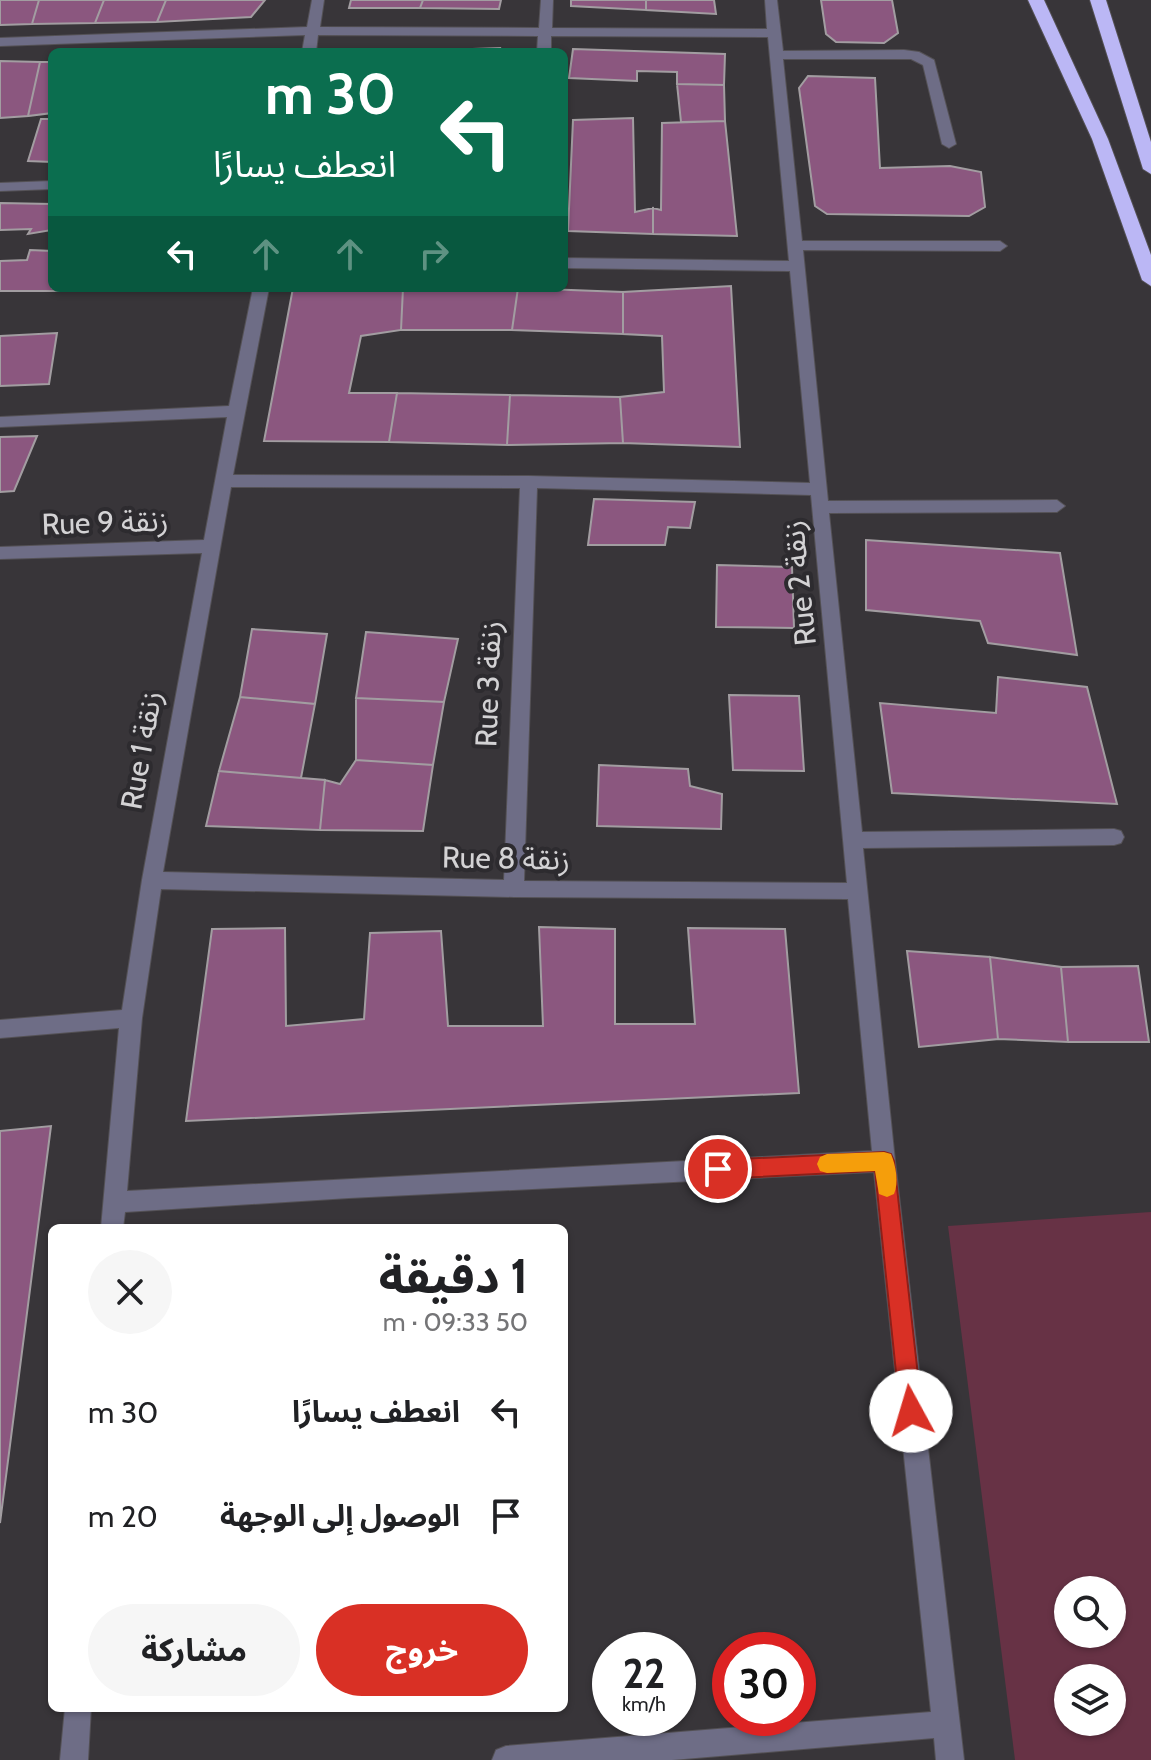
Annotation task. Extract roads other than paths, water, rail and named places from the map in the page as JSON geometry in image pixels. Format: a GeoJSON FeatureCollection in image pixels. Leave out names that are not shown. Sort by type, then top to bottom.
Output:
{"type":"FeatureCollection","features":[{"type":"Feature","properties":{"kind":"highway"},"geometry":{"type":"LineString","coordinates":[[1036,0],[1100,139],[1151,280]]}},
{"type":"Feature","properties":{"kind":"highway"},"geometry":{"type":"LineString","coordinates":[[1098,0],[1151,169]]}},
{"type":"Feature","properties":{"kind":"street"},"geometry":{"type":"LineString","coordinates":[[310,48],[318,0]]}},
{"type":"Feature","properties":{"kind":"street"},"geometry":{"type":"LineString","coordinates":[[544,48],[547,0]]}},
{"type":"Feature","properties":{"kind":"street","name":"Rue 2 زنقة"},"geometry":{"type":"LineString","coordinates":[[771,0],[884,1161],[950,1760]]}},
{"type":"Feature","properties":{"kind":"street"},"geometry":{"type":"LineString","coordinates":[[0,42],[313,31],[775,33]]}},
{"type":"Feature","properties":{"kind":"street"},"geometry":{"type":"LineString","coordinates":[[778,55],[904,54],[922,58],[929,63],[949,144]]}},
{"type":"Feature","properties":{"kind":"street"},"geometry":{"type":"LineString","coordinates":[[0,187],[48,185]]}},
{"type":"Feature","properties":{"kind":"street"},"geometry":{"type":"LineString","coordinates":[[794,245],[1000,246]]}},
{"type":"Feature","properties":{"kind":"street"},"geometry":{"type":"LineString","coordinates":[[568,263],[797,266]]}},
{"type":"Feature","properties":{"kind":"street","name":"Rue 1 زنقة"},"geometry":{"type":"LineString","coordinates":[[112,1224],[131,1018],[152,880],[260,292]]}},
{"type":"Feature","properties":{"kind":"street"},"geometry":{"type":"LineString","coordinates":[[0,422],[236,411]]}},
{"type":"Feature","properties":{"kind":"street"},"geometry":{"type":"LineString","coordinates":[[223,481],[529,482],[819,498],[1057,506]]}},
{"type":"Feature","properties":{"kind":"street","name":"Rue 3 زنقة"},"geometry":{"type":"LineString","coordinates":[[514,889],[529,482]]}},
{"type":"Feature","properties":{"kind":"street","name":"Rue 9 زنقة"},"geometry":{"type":"LineString","coordinates":[[0,553],[213,546]]}},
{"type":"Feature","properties":{"kind":"street"},"geometry":{"type":"LineString","coordinates":[[852,840],[1114,837]]}},
{"type":"Feature","properties":{"kind":"street","name":"Rue 8 زنقة"},"geometry":{"type":"LineString","coordinates":[[152,880],[514,889],[858,891]]}},
{"type":"Feature","properties":{"kind":"street"},"geometry":{"type":"LineString","coordinates":[[0,1029],[131,1018]]}},
{"type":"Feature","properties":{"kind":"street"},"geometry":{"type":"LineString","coordinates":[[114,1202],[349,1187],[884,1161]]}},
{"type":"Feature","properties":{"kind":"street"},"geometry":{"type":"LineString","coordinates":[[74,1760],[78,1712]]}},
{"type":"Feature","properties":{"kind":"street"},"geometry":{"type":"LineString","coordinates":[[506,1760],[946,1724]]}}]}
